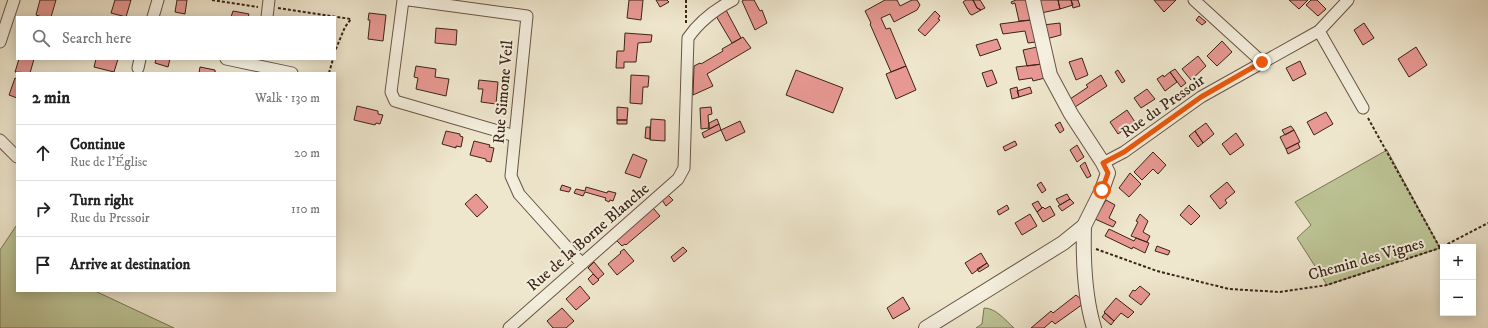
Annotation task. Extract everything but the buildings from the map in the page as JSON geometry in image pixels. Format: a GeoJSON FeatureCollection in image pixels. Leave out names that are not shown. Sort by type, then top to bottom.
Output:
{"type":"FeatureCollection","features":[{"type":"Feature","properties":{"kind":"street"},"geometry":{"type":"LineString","coordinates":[[0,42],[14,0]]}},
{"type":"Feature","properties":{"kind":"street"},"geometry":{"type":"LineString","coordinates":[[153,16],[158,0]]}},
{"type":"Feature","properties":{"kind":"street"},"geometry":{"type":"LineString","coordinates":[[403,0],[391,92],[395,101],[515,136]]}},
{"type":"Feature","properties":{"kind":"street","name":"Rue Simone Veil"},"geometry":{"type":"LineString","coordinates":[[410,0],[526,16],[511,176],[519,194],[582,264]]}},
{"type":"Feature","properties":{"kind":"street"},"geometry":{"type":"LineString","coordinates":[[688,38],[696,26],[733,0]]}},
{"type":"Feature","properties":{"kind":"street"},"geometry":{"type":"LineString","coordinates":[[1032,0],[1050,75],[1071,114],[1108,173],[1102,190],[1084,226],[1083,245],[1089,310],[1094,328]]}},
{"type":"Feature","properties":{"kind":"street"},"geometry":{"type":"LineString","coordinates":[[1194,0],[1262,62]]}},
{"type":"Feature","properties":{"kind":"street","name":"Rue du Pressoir"},"geometry":{"type":"LineString","coordinates":[[1103,163],[1124,152],[1201,97],[1319,31],[1348,0]]}},
{"type":"Feature","properties":{"kind":"street"},"geometry":{"type":"LineString","coordinates":[[1319,31],[1363,108]]}},
{"type":"Feature","properties":{"kind":"street","name":"Rue de la Borne Blanche"},"geometry":{"type":"LineString","coordinates":[[509,328],[678,180],[684,168],[688,38]]}},
{"type":"Feature","properties":{"kind":"street"},"geometry":{"type":"LineString","coordinates":[[237,60],[258,62],[289,72]]}},
{"type":"Feature","properties":{"kind":"street"},"geometry":{"type":"LineString","coordinates":[[0,140],[16,156]]}},
{"type":"Feature","properties":{"kind":"street"},"geometry":{"type":"LineString","coordinates":[[926,328],[1063,243],[1084,226]]}},
{"type":"Feature","properties":{"kind":"path"},"geometry":{"type":"LineString","coordinates":[[212,0],[268,8],[274,7],[332,16]]}},
{"type":"Feature","properties":{"kind":"path"},"geometry":{"type":"LineString","coordinates":[[686,0],[685,20],[688,38]]}},
{"type":"Feature","properties":{"kind":"path"},"geometry":{"type":"LineString","coordinates":[[336,17],[351,19],[345,27],[336,49]]}},
{"type":"Feature","properties":{"kind":"path"},"geometry":{"type":"LineString","coordinates":[[329,72],[333,60]]}},
{"type":"Feature","properties":{"kind":"path"},"geometry":{"type":"LineString","coordinates":[[1363,108],[1440,248]]}},
{"type":"Feature","properties":{"kind":"path","name":"Chemin des Vignes"},"geometry":{"type":"LineString","coordinates":[[1448,244],[1488,223]]}},
{"type":"Feature","properties":{"kind":"path","name":"Chemin des Vignes"},"geometry":{"type":"LineString","coordinates":[[1083,245],[1157,271],[1229,289],[1280,292],[1327,285],[1440,248]]}},
{"type":"Feature","properties":{"kind":"green space"},"geometry":{"type":"Polygon","coordinates":[[[1387,150],[1440,248],[1327,285],[1297,238],[1311,225],[1295,202],[1387,150]]]}},
{"type":"Feature","properties":{"kind":"green space"},"geometry":{"type":"Polygon","coordinates":[[[16,226],[16,292],[97,292],[174,328],[0,328],[0,250],[16,226]]]}},
{"type":"Feature","properties":{"kind":"green space"},"geometry":{"type":"Polygon","coordinates":[[[984,308],[996,312],[1014,328],[976,328],[982,324],[984,308]]]}},
{"type":"Feature","properties":{"kind":"route"},"geometry":{"type":"LineString","coordinates":[[1102,190],[1108,173],[1103,163],[1124,152],[1226,81],[1262,62]]}}]}
